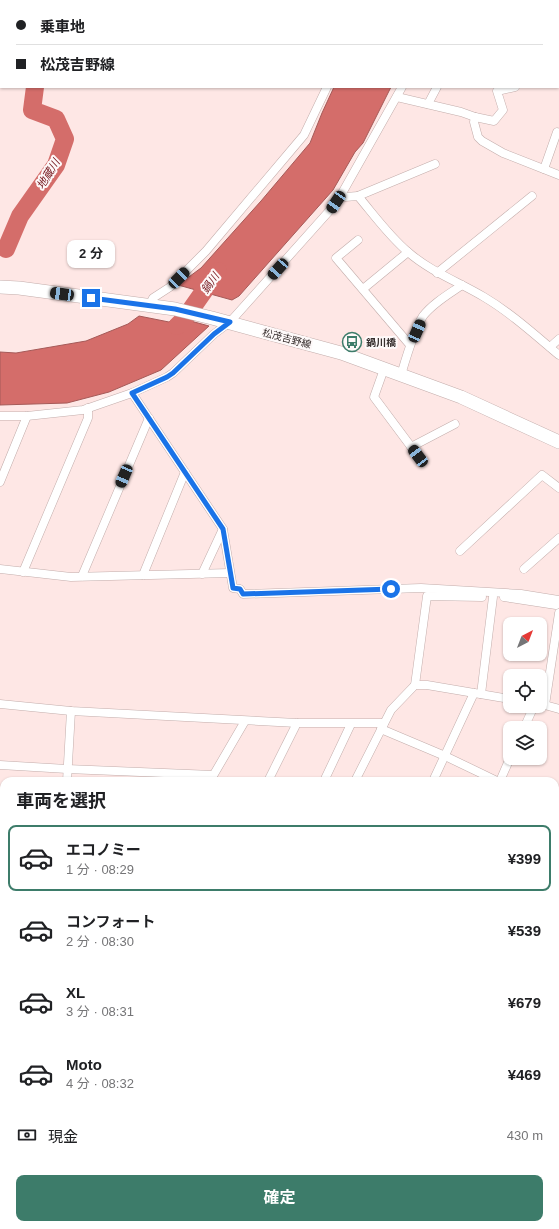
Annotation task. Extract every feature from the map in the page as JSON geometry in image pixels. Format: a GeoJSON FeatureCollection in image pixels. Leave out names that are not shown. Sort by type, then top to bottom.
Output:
{"type":"FeatureCollection","features":[{"type":"Feature","properties":{"kind":"main road","name":"松茂吉野線"},"geometry":{"type":"LineString","coordinates":[[0,287],[19,288],[175,309],[230,322],[341,352],[461,397],[559,442]]}},
{"type":"Feature","properties":{"kind":"street"},"geometry":{"type":"LineString","coordinates":[[149,306],[153,298],[170,287],[206,251],[304,135],[327,88]]}},
{"type":"Feature","properties":{"kind":"street"},"geometry":{"type":"LineString","coordinates":[[0,416],[27,416],[83,410],[132,393],[173,373],[214,334],[230,322],[331,209],[341,195],[402,88]]}},
{"type":"Feature","properties":{"kind":"street"},"geometry":{"type":"LineString","coordinates":[[428,104],[436,88]]}},
{"type":"Feature","properties":{"kind":"street"},"geometry":{"type":"LineString","coordinates":[[397,97],[461,112],[494,122],[503,110],[497,91],[510,88]]}},
{"type":"Feature","properties":{"kind":"street"},"geometry":{"type":"LineString","coordinates":[[475,117],[474,122],[478,137],[482,141],[503,153],[559,175]]}},
{"type":"Feature","properties":{"kind":"street"},"geometry":{"type":"LineString","coordinates":[[544,169],[557,132]]}},
{"type":"Feature","properties":{"kind":"street"},"geometry":{"type":"LineString","coordinates":[[341,195],[345,197],[358,196],[435,164]]}},
{"type":"Feature","properties":{"kind":"street"},"geometry":{"type":"LineString","coordinates":[[358,196],[395,240],[408,252],[437,273],[485,298],[559,355]]}},
{"type":"Feature","properties":{"kind":"street"},"geometry":{"type":"LineString","coordinates":[[437,273],[532,196]]}},
{"type":"Feature","properties":{"kind":"street"},"geometry":{"type":"LineString","coordinates":[[358,240],[336,258],[410,345]]}},
{"type":"Feature","properties":{"kind":"street"},"geometry":{"type":"LineString","coordinates":[[363,289],[408,252]]}},
{"type":"Feature","properties":{"kind":"street"},"geometry":{"type":"LineString","coordinates":[[401,375],[410,345],[423,317],[436,303],[462,285]]}},
{"type":"Feature","properties":{"kind":"street"},"geometry":{"type":"LineString","coordinates":[[550,347],[559,339]]}},
{"type":"Feature","properties":{"kind":"street"},"geometry":{"type":"LineString","coordinates":[[384,369],[374,396],[418,456]]}},
{"type":"Feature","properties":{"kind":"street"},"geometry":{"type":"LineString","coordinates":[[132,393],[223,529],[233,588],[240,589],[243,594],[421,588],[521,594],[559,600]]}},
{"type":"Feature","properties":{"kind":"street"},"geometry":{"type":"LineString","coordinates":[[23,572],[88,418],[88,408]]}},
{"type":"Feature","properties":{"kind":"street"},"geometry":{"type":"LineString","coordinates":[[0,482],[27,416]]}},
{"type":"Feature","properties":{"kind":"street"},"geometry":{"type":"LineString","coordinates":[[82,576],[149,418]]}},
{"type":"Feature","properties":{"kind":"street"},"geometry":{"type":"LineString","coordinates":[[411,447],[455,424]]}},
{"type":"Feature","properties":{"kind":"street"},"geometry":{"type":"LineString","coordinates":[[143,575],[185,472]]}},
{"type":"Feature","properties":{"kind":"street"},"geometry":{"type":"LineString","coordinates":[[460,551],[542,475],[559,488]]}},
{"type":"Feature","properties":{"kind":"street"},"geometry":{"type":"LineString","coordinates":[[202,574],[223,529]]}},
{"type":"Feature","properties":{"kind":"street"},"geometry":{"type":"LineString","coordinates":[[524,569],[559,538]]}},
{"type":"Feature","properties":{"kind":"street"},"geometry":{"type":"LineString","coordinates":[[0,569],[71,577],[230,573]]}},
{"type":"Feature","properties":{"kind":"street"},"geometry":{"type":"LineString","coordinates":[[357,777],[391,710],[415,685],[427,596],[501,597],[559,606]]}},
{"type":"Feature","properties":{"kind":"street"},"geometry":{"type":"LineString","coordinates":[[435,777],[477,694],[493,597]]}},
{"type":"Feature","properties":{"kind":"street"},"geometry":{"type":"LineString","coordinates":[[547,678],[559,613]]}},
{"type":"Feature","properties":{"kind":"street"},"geometry":{"type":"LineString","coordinates":[[415,685],[428,684],[503,698]]}},
{"type":"Feature","properties":{"kind":"street"},"geometry":{"type":"LineString","coordinates":[[0,704],[71,711],[245,721],[383,726],[490,777]]}},
{"type":"Feature","properties":{"kind":"street"},"geometry":{"type":"LineString","coordinates":[[547,706],[559,709]]}},
{"type":"Feature","properties":{"kind":"street"},"geometry":{"type":"LineString","coordinates":[[67,777],[71,711]]}},
{"type":"Feature","properties":{"kind":"street"},"geometry":{"type":"LineString","coordinates":[[212,777],[245,721]]}},
{"type":"Feature","properties":{"kind":"street"},"geometry":{"type":"LineString","coordinates":[[270,777],[297,723]]}},
{"type":"Feature","properties":{"kind":"street"},"geometry":{"type":"LineString","coordinates":[[326,777],[351,724]]}},
{"type":"Feature","properties":{"kind":"street"},"geometry":{"type":"LineString","coordinates":[[0,765],[193,777]]}},
{"type":"Feature","properties":{"kind":"street"},"geometry":{"type":"LineString","coordinates":[[501,777],[507,765]]}},
{"type":"Feature","properties":{"kind":"water"},"geometry":{"type":"Polygon","coordinates":[[[334,88],[390,88],[363,143],[355,152],[333,190],[239,296],[232,300],[178,285],[201,268],[310,143],[334,88]]]}},
{"type":"Feature","properties":{"kind":"water"},"geometry":{"type":"Polygon","coordinates":[[[139,316],[169,322],[176,317],[209,326],[161,370],[109,392],[67,403],[0,405],[0,352],[16,353],[86,341],[128,324],[139,316]]]}},
{"type":"Feature","properties":{"kind":"waterway","name":"地蔵川"},"geometry":{"type":"LineString","coordinates":[[6,249],[20,216],[56,165],[65,139],[56,119],[32,110],[35,88]]}},
{"type":"Feature","properties":{"kind":"waterway","name":"鍋川"},"geometry":{"type":"LineString","coordinates":[[177,326],[185,318],[218,271]]}},
{"type":"Feature","properties":{"kind":"place","name":"鍋川橋"},"geometry":{"type":"Point","coordinates":[352,342]}},
{"type":"Feature","properties":{"kind":"route"},"geometry":{"type":"LineString","coordinates":[[91,298],[175,309],[230,322],[214,334],[173,373],[132,393],[223,529],[233,588],[240,589],[243,594],[391,589]]}}]}
